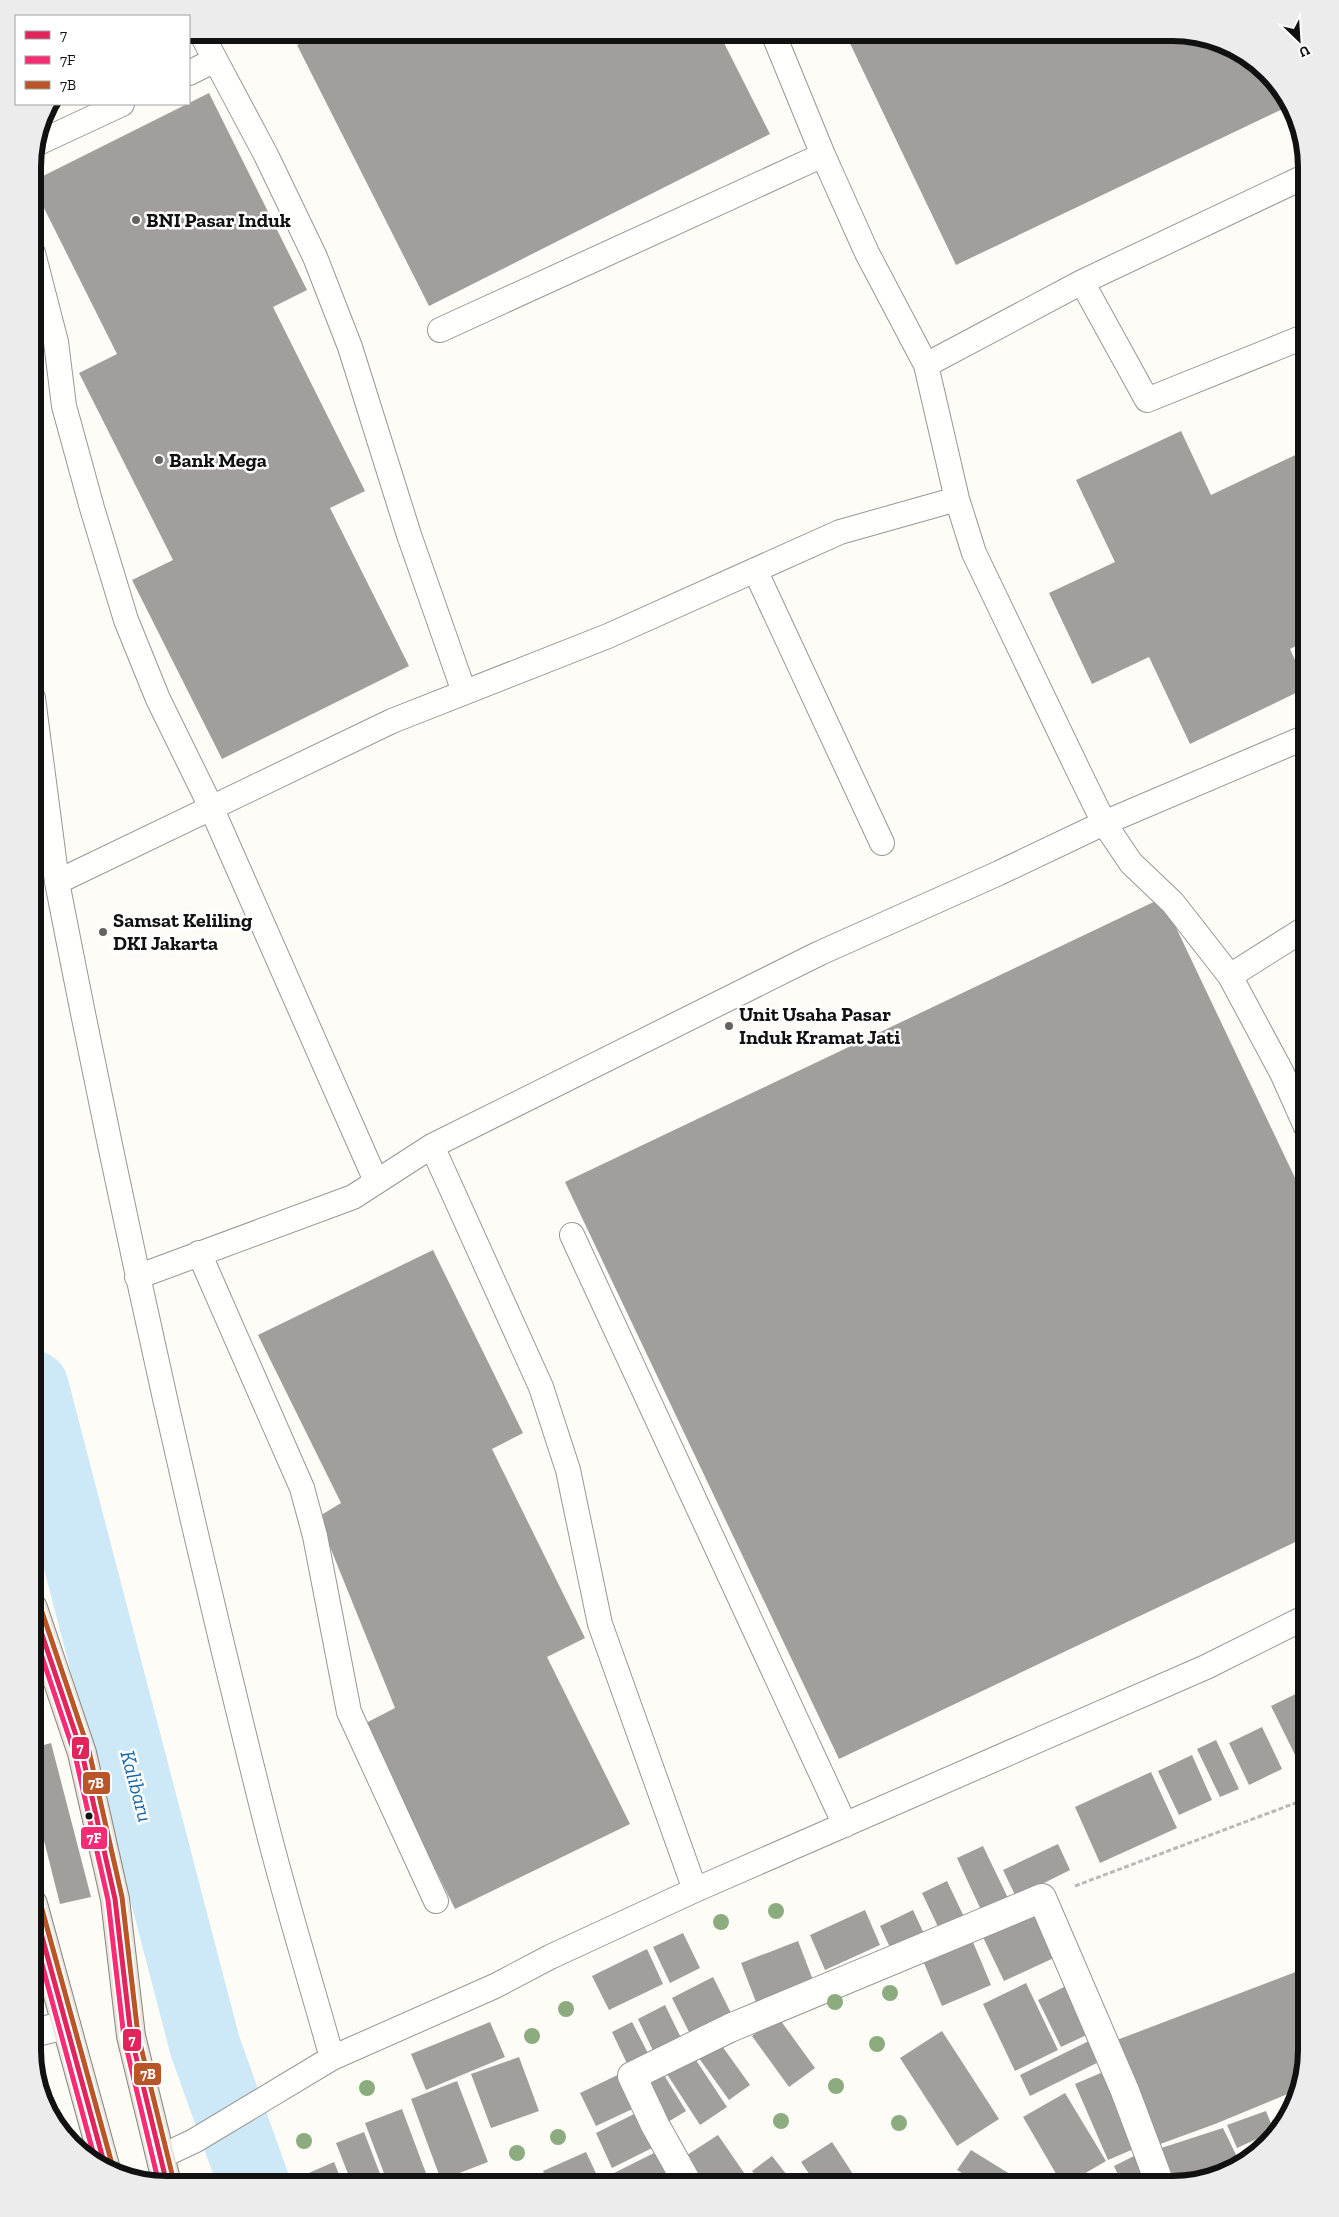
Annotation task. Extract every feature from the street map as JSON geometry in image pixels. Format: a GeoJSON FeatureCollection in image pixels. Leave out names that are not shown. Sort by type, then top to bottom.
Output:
{"type":"FeatureCollection","features":[{"type":"Feature","properties":{"kind":"highway"},"geometry":{"type":"LineString","coordinates":[[41,1632],[82,1753],[115,1899],[131,2036],[165,2175]]}},
{"type":"Feature","properties":{"kind":"highway"},"geometry":{"type":"LineString","coordinates":[[41,1936],[66,2025],[98,2156]]}},
{"type":"Feature","properties":{"kind":"street"},"geometry":{"type":"LineString","coordinates":[[683,2176],[655,2125],[632,2076],[730,2028],[1042,1898],[1125,2091],[1157,2176]]}},
{"type":"Feature","properties":{"kind":"street"},"geometry":{"type":"LineString","coordinates":[[41,2032],[66,2025]]}},
{"type":"Feature","properties":{"kind":"lane"},"geometry":{"type":"LineString","coordinates":[[206,41],[266,155],[315,258],[350,348],[409,535],[464,692]]}},
{"type":"Feature","properties":{"kind":"lane"},"geometry":{"type":"LineString","coordinates":[[777,42],[823,155],[867,253],[926,365],[957,499],[974,553],[1104,823],[1131,864],[1173,903],[1230,976],[1282,1073],[1298,1108]]}},
{"type":"Feature","properties":{"kind":"lane"},"geometry":{"type":"LineString","coordinates":[[190,73],[216,60]]}},
{"type":"Feature","properties":{"kind":"lane"},"geometry":{"type":"LineString","coordinates":[[44,140],[120,105]]}},
{"type":"Feature","properties":{"kind":"lane"},"geometry":{"type":"LineString","coordinates":[[440,330],[823,155]]}},
{"type":"Feature","properties":{"kind":"lane"},"geometry":{"type":"LineString","coordinates":[[926,365],[1082,282],[1298,180]]}},
{"type":"Feature","properties":{"kind":"lane"},"geometry":{"type":"LineString","coordinates":[[1082,282],[1147,400],[1298,339]]}},
{"type":"Feature","properties":{"kind":"lane"},"geometry":{"type":"LineString","coordinates":[[42,288],[56,342],[64,406],[123,610],[158,699],[211,807],[376,1181]]}},
{"type":"Feature","properties":{"kind":"lane"},"geometry":{"type":"LineString","coordinates":[[57,882],[392,721],[608,636],[840,532],[957,499]]}},
{"type":"Feature","properties":{"kind":"lane"},"geometry":{"type":"LineString","coordinates":[[755,570],[882,843]]}},
{"type":"Feature","properties":{"kind":"lane"},"geometry":{"type":"LineString","coordinates":[[137,1276],[353,1197],[432,1146],[820,953],[999,873],[1104,823],[1298,740]]}},
{"type":"Feature","properties":{"kind":"lane"},"geometry":{"type":"LineString","coordinates":[[42,765],[57,882],[98,1093],[137,1276],[265,1821],[332,2058]]}},
{"type":"Feature","properties":{"kind":"lane"},"geometry":{"type":"LineString","coordinates":[[1230,976],[1298,933]]}},
{"type":"Feature","properties":{"kind":"lane"},"geometry":{"type":"LineString","coordinates":[[432,1146],[542,1387],[568,1470],[600,1624],[696,1890]]}},
{"type":"Feature","properties":{"kind":"lane"},"geometry":{"type":"LineString","coordinates":[[572,1235],[845,1825]]}},
{"type":"Feature","properties":{"kind":"lane"},"geometry":{"type":"LineString","coordinates":[[199,1253],[302,1488],[315,1536],[349,1712],[436,1901]]}},
{"type":"Feature","properties":{"kind":"lane"},"geometry":{"type":"LineString","coordinates":[[160,2157],[194,2141],[332,2058],[495,1986],[550,1956],[696,1890],[1206,1667],[1298,1621]]}},
{"type":"Feature","properties":{"kind":"path"},"geometry":{"type":"LineString","coordinates":[[1042,1898],[1298,1802]]}},
{"type":"Feature","properties":{"kind":"building"},"geometry":{"type":"Polygon","coordinates":[[[305,41],[723,42],[770,134],[429,306],[297,45],[305,41]]]}},
{"type":"Feature","properties":{"kind":"building"},"geometry":{"type":"Polygon","coordinates":[[[849,42],[1180,42],[1197,44],[1228,54],[1242,62],[1267,84],[1284,109],[956,265],[849,42]]]}},
{"type":"Feature","properties":{"kind":"building"},"geometry":{"type":"Polygon","coordinates":[[[209,93],[307,290],[273,307],[365,491],[330,508],[409,666],[222,759],[132,580],[173,560],[79,373],[117,354],[42,204],[42,177],[185,105],[190,105],[190,102],[209,93]]]}},
{"type":"Feature","properties":{"kind":"building"},"geometry":{"type":"Polygon","coordinates":[[[1181,431],[1211,495],[1298,454],[1298,645],[1290,649],[1298,666],[1298,692],[1190,744],[1149,657],[1092,684],[1049,593],[1115,562],[1076,480],[1181,431]]]}},
{"type":"Feature","properties":{"kind":"building"},"geometry":{"type":"Polygon","coordinates":[[[1162,898],[1298,1184],[1298,1541],[839,1759],[565,1182],[1162,898]]]}},
{"type":"Feature","properties":{"kind":"building"},"geometry":{"type":"Polygon","coordinates":[[[433,1250],[523,1433],[492,1449],[585,1638],[547,1657],[630,1824],[455,1909],[364,1724],[395,1708],[318,1517],[341,1503],[258,1335],[433,1250]]]}},
{"type":"Feature","properties":{"kind":"building"},"geometry":{"type":"Polygon","coordinates":[[[1298,1693],[1298,1756],[1296,1757],[1271,1706],[1298,1693]]]}},
{"type":"Feature","properties":{"kind":"building"},"geometry":{"type":"Polygon","coordinates":[[[1262,1727],[1282,1769],[1249,1785],[1229,1743],[1262,1727]]]}},
{"type":"Feature","properties":{"kind":"building"},"geometry":{"type":"Polygon","coordinates":[[[1216,1740],[1239,1789],[1220,1797],[1197,1749],[1216,1740]]]}},
{"type":"Feature","properties":{"kind":"building"},"geometry":{"type":"Polygon","coordinates":[[[51,1743],[91,1897],[60,1904],[41,1829],[41,1746],[51,1743]]]}},
{"type":"Feature","properties":{"kind":"building"},"geometry":{"type":"Polygon","coordinates":[[[1192,1755],[1212,1800],[1179,1815],[1158,1771],[1192,1755]]]}},
{"type":"Feature","properties":{"kind":"building"},"geometry":{"type":"Polygon","coordinates":[[[1151,1772],[1177,1828],[1100,1863],[1075,1807],[1151,1772]]]}},
{"type":"Feature","properties":{"kind":"building"},"geometry":{"type":"Polygon","coordinates":[[[1058,1844],[1070,1870],[1016,1897],[1003,1870],[1058,1844]]]}},
{"type":"Feature","properties":{"kind":"building"},"geometry":{"type":"Polygon","coordinates":[[[983,1846],[1008,1898],[981,1910],[957,1858],[983,1846]]]}},
{"type":"Feature","properties":{"kind":"building"},"geometry":{"type":"Polygon","coordinates":[[[947,1881],[965,1919],[940,1931],[922,1893],[947,1881]]]}},
{"type":"Feature","properties":{"kind":"building"},"geometry":{"type":"Polygon","coordinates":[[[1033,1906],[1056,1957],[1004,1981],[980,1931],[1033,1906]]]}},
{"type":"Feature","properties":{"kind":"building"},"geometry":{"type":"Polygon","coordinates":[[[865,1910],[880,1945],[825,1970],[810,1935],[865,1910]]]}},
{"type":"Feature","properties":{"kind":"building"},"geometry":{"type":"Polygon","coordinates":[[[913,1910],[926,1938],[893,1954],[880,1926],[913,1910]]]}},
{"type":"Feature","properties":{"kind":"building"},"geometry":{"type":"Polygon","coordinates":[[[683,1933],[700,1968],[670,1983],[653,1947],[683,1933]]]}},
{"type":"Feature","properties":{"kind":"building"},"geometry":{"type":"Polygon","coordinates":[[[970,1935],[991,1985],[942,2006],[921,1956],[970,1935]]]}},
{"type":"Feature","properties":{"kind":"building"},"geometry":{"type":"Polygon","coordinates":[[[798,1941],[813,1980],[756,2002],[741,1963],[798,1941]]]}},
{"type":"Feature","properties":{"kind":"building"},"geometry":{"type":"Polygon","coordinates":[[[647,1949],[663,1984],[609,2010],[592,1976],[647,1949]]]}},
{"type":"Feature","properties":{"kind":"building"},"geometry":{"type":"Polygon","coordinates":[[[1298,1971],[1297,2067],[1290,2093],[1215,2124],[1152,2147],[1109,2043],[1298,1971]]]}},
{"type":"Feature","properties":{"kind":"building"},"geometry":{"type":"Polygon","coordinates":[[[713,1977],[734,2019],[693,2040],[672,1998],[713,1977]]]}},
{"type":"Feature","properties":{"kind":"building"},"geometry":{"type":"Polygon","coordinates":[[[1026,1983],[1058,2050],[1015,2071],[983,2004],[1026,1983]]]}},
{"type":"Feature","properties":{"kind":"building"},"geometry":{"type":"Polygon","coordinates":[[[1072,1983],[1095,2031],[1061,2047],[1038,2000],[1072,1983]]]}},
{"type":"Feature","properties":{"kind":"building"},"geometry":{"type":"Polygon","coordinates":[[[665,2005],[685,2046],[657,2059],[638,2019],[665,2005]]]}},
{"type":"Feature","properties":{"kind":"building"},"geometry":{"type":"Polygon","coordinates":[[[778,2017],[815,2068],[789,2087],[752,2036],[778,2017]]]}},
{"type":"Feature","properties":{"kind":"building"},"geometry":{"type":"Polygon","coordinates":[[[490,2022],[505,2057],[426,2090],[411,2054],[490,2022]]]}},
{"type":"Feature","properties":{"kind":"building"},"geometry":{"type":"Polygon","coordinates":[[[632,2022],[652,2061],[631,2072],[612,2032],[632,2022]]]}},
{"type":"Feature","properties":{"kind":"building"},"geometry":{"type":"Polygon","coordinates":[[[942,2031],[999,2119],[957,2146],[900,2058],[942,2031]]]}},
{"type":"Feature","properties":{"kind":"building"},"geometry":{"type":"Polygon","coordinates":[[[1099,2036],[1109,2057],[1030,2096],[1020,2075],[1099,2036]]]}},
{"type":"Feature","properties":{"kind":"building"},"geometry":{"type":"Polygon","coordinates":[[[717,2039],[750,2085],[729,2100],[696,2054],[717,2039]]]}},
{"type":"Feature","properties":{"kind":"building"},"geometry":{"type":"Polygon","coordinates":[[[690,2051],[727,2107],[700,2125],[663,2068],[690,2051]]]}},
{"type":"Feature","properties":{"kind":"building"},"geometry":{"type":"Polygon","coordinates":[[[519,2057],[539,2111],[491,2128],[471,2074],[519,2057]]]}},
{"type":"Feature","properties":{"kind":"building"},"geometry":{"type":"Polygon","coordinates":[[[1110,2069],[1143,2145],[1108,2160],[1075,2084],[1110,2069]]]}},
{"type":"Feature","properties":{"kind":"building"},"geometry":{"type":"Polygon","coordinates":[[[626,2071],[641,2105],[596,2126],[580,2093],[626,2071]]]}},
{"type":"Feature","properties":{"kind":"building"},"geometry":{"type":"Polygon","coordinates":[[[664,2075],[686,2111],[663,2125],[641,2090],[664,2075]]]}},
{"type":"Feature","properties":{"kind":"building"},"geometry":{"type":"Polygon","coordinates":[[[457,2081],[488,2162],[453,2175],[439,2175],[411,2099],[457,2081]]]}},
{"type":"Feature","properties":{"kind":"building"},"geometry":{"type":"Polygon","coordinates":[[[1065,2093],[1106,2161],[1081,2176],[1057,2176],[1023,2117],[1065,2093]]]}},
{"type":"Feature","properties":{"kind":"building"},"geometry":{"type":"Polygon","coordinates":[[[402,2109],[427,2175],[385,2175],[365,2123],[402,2109]]]}},
{"type":"Feature","properties":{"kind":"building"},"geometry":{"type":"Polygon","coordinates":[[[640,2111],[658,2145],[612,2168],[596,2133],[640,2111]]]}},
{"type":"Feature","properties":{"kind":"building"},"geometry":{"type":"Polygon","coordinates":[[[1266,2111],[1272,2127],[1264,2135],[1237,2148],[1227,2125],[1266,2111]]]}},
{"type":"Feature","properties":{"kind":"building"},"geometry":{"type":"Polygon","coordinates":[[[1223,2128],[1237,2158],[1228,2163],[1197,2173],[1167,2176],[1152,2151],[1223,2128]]]}},
{"type":"Feature","properties":{"kind":"building"},"geometry":{"type":"Polygon","coordinates":[[[364,2132],[381,2175],[349,2175],[336,2143],[364,2132]]]}},
{"type":"Feature","properties":{"kind":"building"},"geometry":{"type":"Polygon","coordinates":[[[718,2135],[746,2176],[700,2176],[687,2155],[718,2135]]]}},
{"type":"Feature","properties":{"kind":"building"},"geometry":{"type":"Polygon","coordinates":[[[832,2142],[853,2174],[850,2176],[810,2176],[801,2162],[832,2142]]]}},
{"type":"Feature","properties":{"kind":"building"},"geometry":{"type":"Polygon","coordinates":[[[660,2150],[673,2176],[613,2175],[612,2174],[660,2150]]]}},
{"type":"Feature","properties":{"kind":"building"},"geometry":{"type":"Polygon","coordinates":[[[971,2150],[1013,2176],[967,2176],[957,2170],[971,2150]]]}},
{"type":"Feature","properties":{"kind":"building"},"geometry":{"type":"Polygon","coordinates":[[[586,2152],[597,2175],[545,2175],[543,2171],[586,2152]]]}},
{"type":"Feature","properties":{"kind":"building"},"geometry":{"type":"Polygon","coordinates":[[[1136,2155],[1146,2176],[1118,2176],[1114,2166],[1136,2155]]]}},
{"type":"Feature","properties":{"kind":"building"},"geometry":{"type":"Polygon","coordinates":[[[772,2156],[787,2176],[756,2176],[752,2171],[772,2156]]]}},
{"type":"Feature","properties":{"kind":"building"},"geometry":{"type":"Polygon","coordinates":[[[334,2162],[339,2175],[304,2175],[334,2162]]]}},
{"type":"Feature","properties":{"kind":"waterway","name":"Kalibaru"},"geometry":{"type":"LineString","coordinates":[[41,1418],[205,2046],[251,2175]]}},
{"type":"Feature","properties":{"kind":"transit line","name":"7B"},"geometry":{"type":"LineString","coordinates":[[41,1610],[89,1751],[122,1897],[138,2035],[172,2175]]}},
{"type":"Feature","properties":{"kind":"transit line","name":"7"},"geometry":{"type":"LineString","coordinates":[[41,1632],[82,1753],[115,1899],[131,2036],[165,2175]]}},
{"type":"Feature","properties":{"kind":"transit line","name":"7F"},"geometry":{"type":"LineString","coordinates":[[41,1654],[75,1755],[108,1900],[124,2038],[157,2175]]}},
{"type":"Feature","properties":{"kind":"transit line","name":"7B"},"geometry":{"type":"LineString","coordinates":[[41,1906],[112,2163]]}},
{"type":"Feature","properties":{"kind":"transit line","name":"7"},"geometry":{"type":"LineString","coordinates":[[41,1933],[103,2158]]}},
{"type":"Feature","properties":{"kind":"transit line","name":"7F"},"geometry":{"type":"LineString","coordinates":[[41,1961],[93,2152]]}},
{"type":"Feature","properties":{"kind":"place","name":"BNI Pasar Induk"},"geometry":{"type":"Point","coordinates":[136,220]}},
{"type":"Feature","properties":{"kind":"place","name":"Bank Mega"},"geometry":{"type":"Point","coordinates":[159,460]}},
{"type":"Feature","properties":{"kind":"place","name":"Samsat Keliling DKI Jakarta"},"geometry":{"type":"Point","coordinates":[103,932]}},
{"type":"Feature","properties":{"kind":"place","name":"Unit Usaha Pasar Induk Kramat Jati"},"geometry":{"type":"Point","coordinates":[729,1026]}}]}
